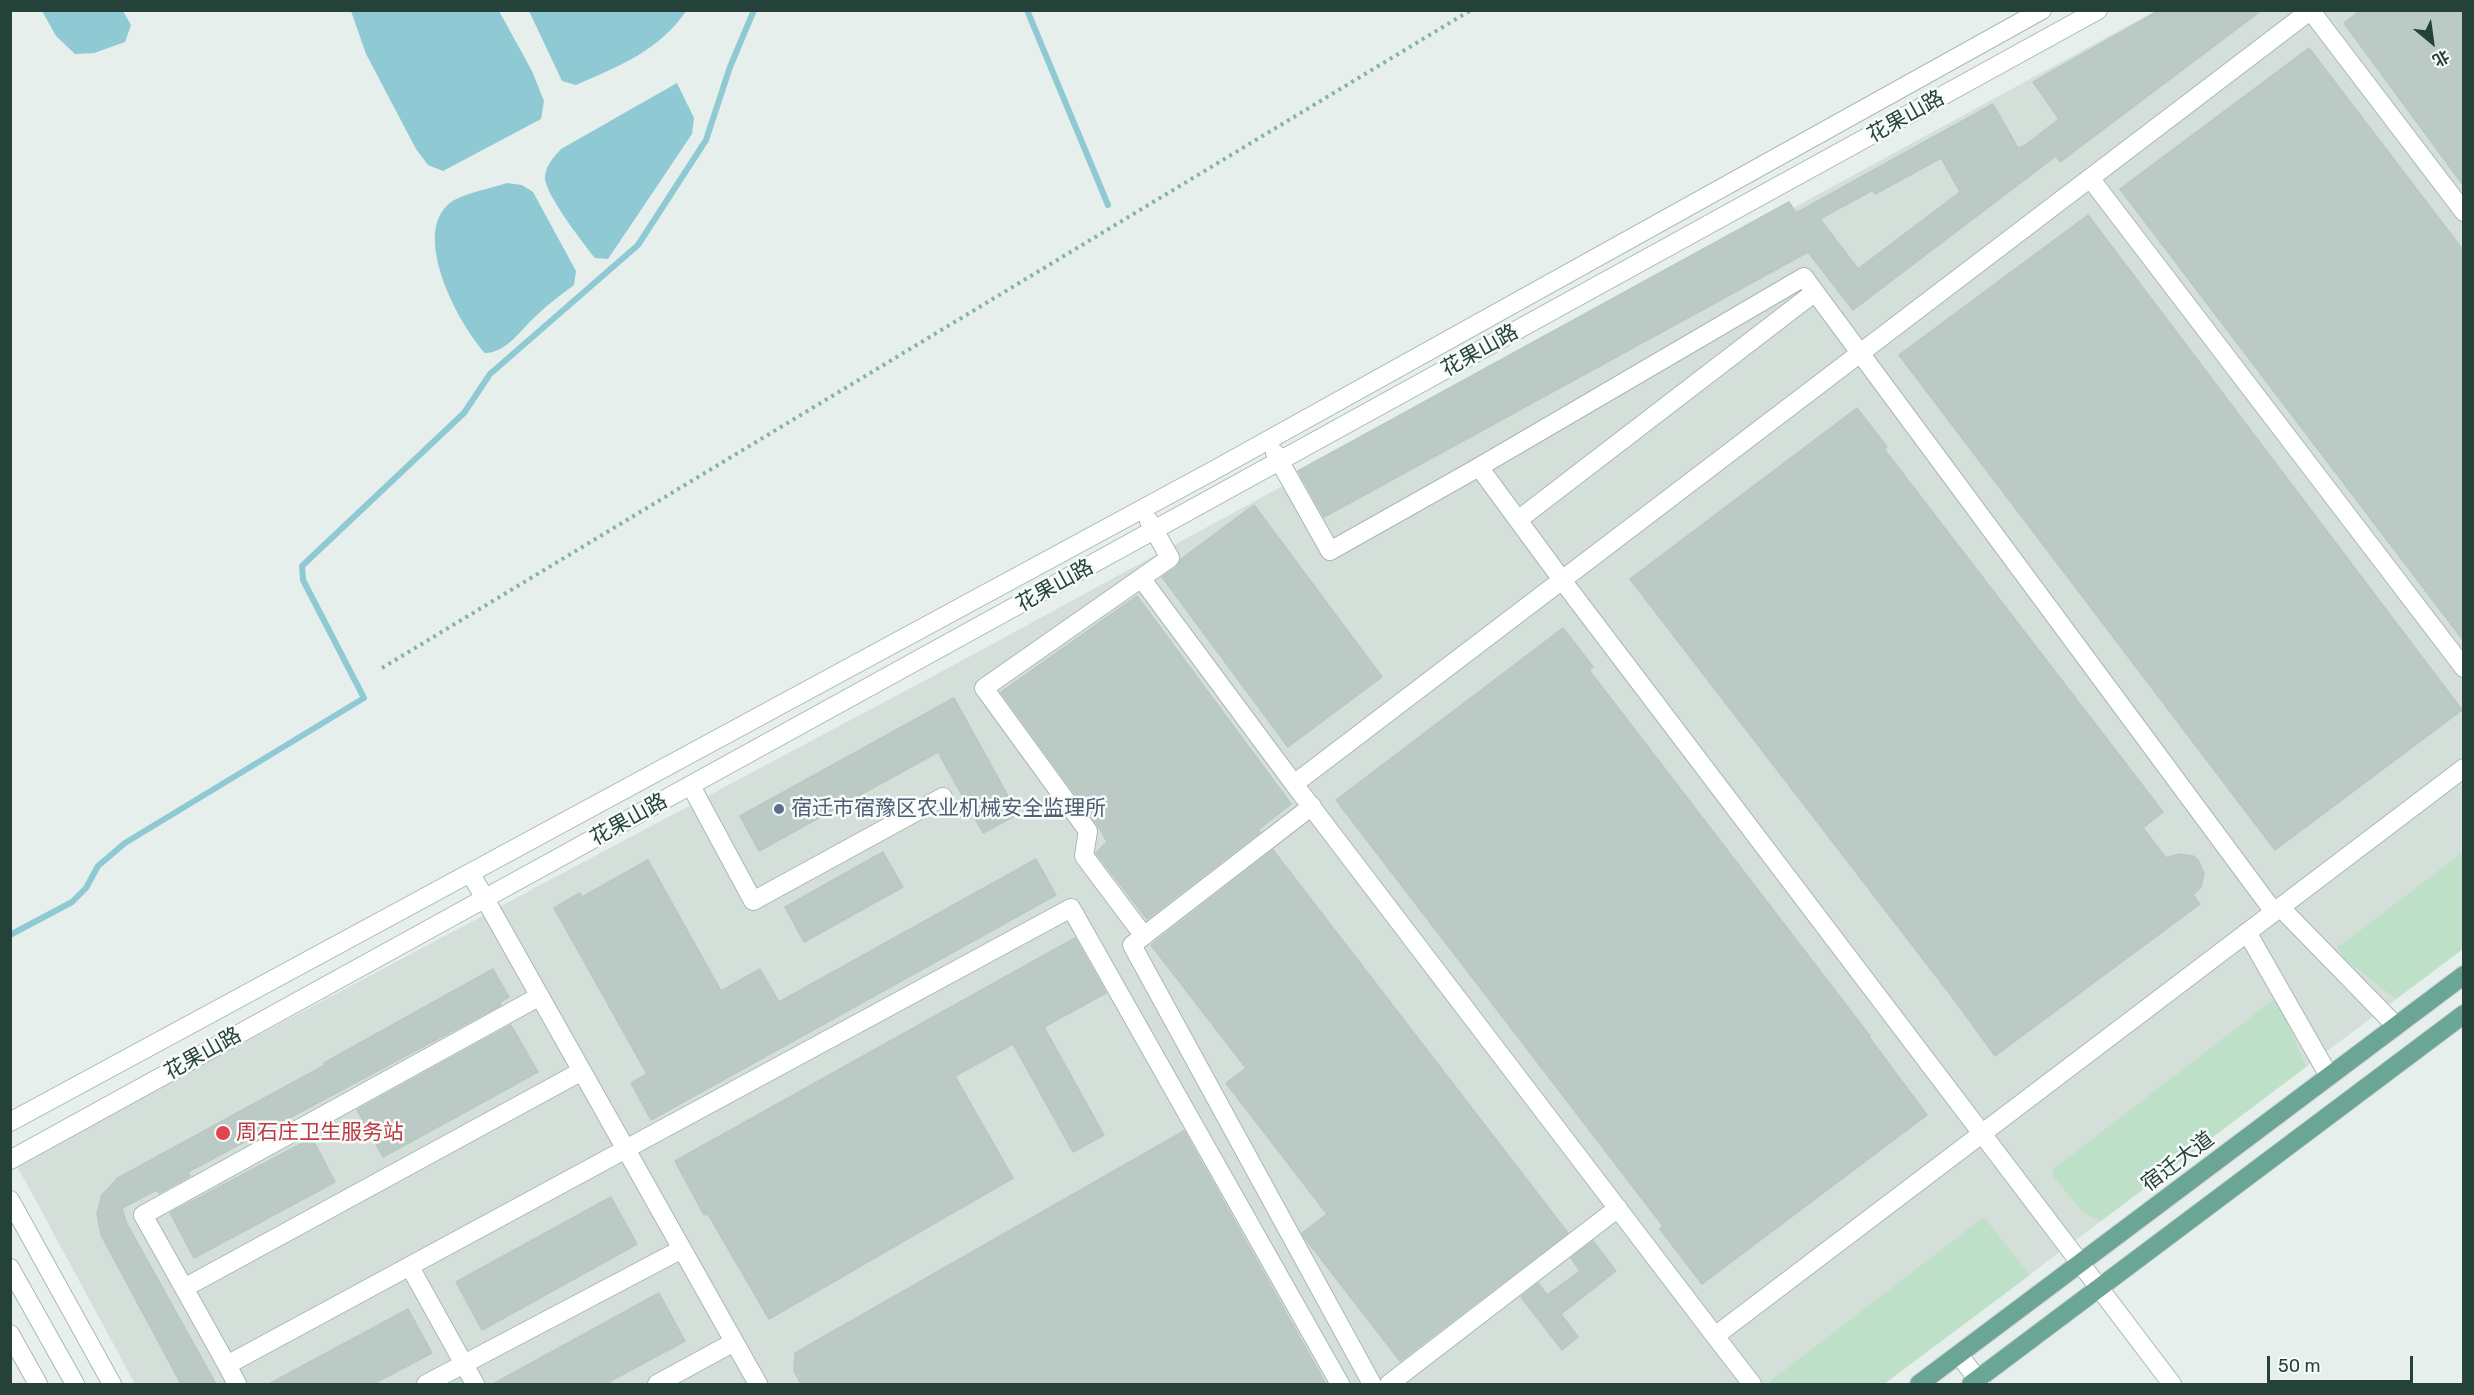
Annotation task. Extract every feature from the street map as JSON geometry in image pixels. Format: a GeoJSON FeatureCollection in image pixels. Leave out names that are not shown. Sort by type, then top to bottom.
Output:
{"type":"FeatureCollection","features":[{"type":"Feature","properties":{"kind":"main road","name":"宿迁大道"},"geometry":{"type":"LineString","coordinates":[[1919,1384],[2463,975]]}},
{"type":"Feature","properties":{"kind":"main road"},"geometry":{"type":"LineString","coordinates":[[1976,1383],[2098,1287],[2463,1014]]}},
{"type":"Feature","properties":{"kind":"street","name":"花果山路"},"geometry":{"type":"LineString","coordinates":[[10,1122],[1143,509],[2042,10]]}},
{"type":"Feature","properties":{"kind":"street","name":"花果山路"},"geometry":{"type":"LineString","coordinates":[[10,1160],[2098,10]]}},
{"type":"Feature","properties":{"kind":"street"},"geometry":{"type":"LineString","coordinates":[[1294,784],[2311,11],[2463,212]]}},
{"type":"Feature","properties":{"kind":"street"},"geometry":{"type":"LineString","coordinates":[[2091,178],[2463,668]]}},
{"type":"Feature","properties":{"kind":"street"},"geometry":{"type":"LineString","coordinates":[[1269,440],[1330,550],[1479,467],[1804,277],[2277,909],[2396,1026]]}},
{"type":"Feature","properties":{"kind":"street"},"geometry":{"type":"LineString","coordinates":[[1518,520],[1815,292]]}},
{"type":"Feature","properties":{"kind":"street"},"geometry":{"type":"LineString","coordinates":[[1479,467],[1562,580],[2172,1384]]}},
{"type":"Feature","properties":{"kind":"street"},"geometry":{"type":"LineString","coordinates":[[1143,509],[1170,558],[984,688],[1088,831],[1084,856],[1144,936]]}},
{"type":"Feature","properties":{"kind":"street"},"geometry":{"type":"LineString","coordinates":[[1141,578],[1294,784],[1752,1384]]}},
{"type":"Feature","properties":{"kind":"street"},"geometry":{"type":"LineString","coordinates":[[1715,1336],[2463,768]]}},
{"type":"Feature","properties":{"kind":"street"},"geometry":{"type":"LineString","coordinates":[[691,786],[753,901],[943,796]]}},
{"type":"Feature","properties":{"kind":"street"},"geometry":{"type":"LineString","coordinates":[[1312,806],[1132,945],[1372,1384]]}},
{"type":"Feature","properties":{"kind":"street"},"geometry":{"type":"LineString","coordinates":[[471,874],[758,1384]]}},
{"type":"Feature","properties":{"kind":"street"},"geometry":{"type":"LineString","coordinates":[[226,1365],[1071,908],[1340,1384]]}},
{"type":"Feature","properties":{"kind":"street"},"geometry":{"type":"LineString","coordinates":[[2247,932],[2329,1076]]}},
{"type":"Feature","properties":{"kind":"street"},"geometry":{"type":"LineString","coordinates":[[237,1384],[142,1215],[540,996]]}},
{"type":"Feature","properties":{"kind":"street"},"geometry":{"type":"LineString","coordinates":[[184,1288],[582,1071]]}},
{"type":"Feature","properties":{"kind":"street"},"geometry":{"type":"LineString","coordinates":[[10,1200],[112,1384]]}},
{"type":"Feature","properties":{"kind":"street"},"geometry":{"type":"LineString","coordinates":[[1389,1384],[1618,1208]]}},
{"type":"Feature","properties":{"kind":"street"},"geometry":{"type":"LineString","coordinates":[[426,1384],[682,1249]]}},
{"type":"Feature","properties":{"kind":"street"},"geometry":{"type":"LineString","coordinates":[[410,1267],[475,1384]]}},
{"type":"Feature","properties":{"kind":"street"},"geometry":{"type":"LineString","coordinates":[[10,1268],[75,1384]]}},
{"type":"Feature","properties":{"kind":"street"},"geometry":{"type":"LineString","coordinates":[[10,1334],[38,1384]]}},
{"type":"Feature","properties":{"kind":"street"},"geometry":{"type":"LineString","coordinates":[[657,1384],[734,1342]]}},
{"type":"Feature","properties":{"kind":"street"},"geometry":{"type":"LineString","coordinates":[[1959,1355],[1976,1383]]}},
{"type":"Feature","properties":{"kind":"path"},"geometry":{"type":"LineString","coordinates":[[382,668],[1471,10]]}},
{"type":"Feature","properties":{"kind":"shaded area"},"geometry":{"type":"Polygon","coordinates":[[[2155,11],[2463,11],[2463,949],[1884,1384],[135,1384],[16,1164],[952,666],[2155,11]]]}},
{"type":"Feature","properties":{"kind":"green space"},"geometry":{"type":"Polygon","coordinates":[[[2463,852],[2463,949],[2396,999],[2346,960],[2337,948],[2463,852]]]}},
{"type":"Feature","properties":{"kind":"green space"},"geometry":{"type":"Polygon","coordinates":[[[2273,1000],[2280,1005],[2306,1067],[2101,1221],[2084,1213],[2053,1177],[2052,1170],[2273,1000]]]}},
{"type":"Feature","properties":{"kind":"green space"},"geometry":{"type":"Polygon","coordinates":[[[1984,1217],[2030,1275],[1884,1384],[1770,1384],[1769,1382],[1984,1217]]]}},
{"type":"Feature","properties":{"kind":"water"},"geometry":{"type":"Polygon","coordinates":[[[42,11],[123,11],[131,25],[125,42],[94,53],[75,54],[56,36],[42,11]]]}},
{"type":"Feature","properties":{"kind":"water"},"geometry":{"type":"Polygon","coordinates":[[[351,11],[499,11],[532,71],[544,101],[541,119],[443,171],[428,165],[416,149],[366,54],[351,11]]]}},
{"type":"Feature","properties":{"kind":"water"},"geometry":{"type":"Polygon","coordinates":[[[529,11],[686,11],[675,25],[651,47],[623,64],[576,85],[562,81],[529,11]]]}},
{"type":"Feature","properties":{"kind":"water"},"geometry":{"type":"Polygon","coordinates":[[[677,83],[694,118],[692,134],[608,259],[595,258],[551,194],[545,177],[548,165],[561,149],[677,83]]]}},
{"type":"Feature","properties":{"kind":"water"},"geometry":{"type":"Polygon","coordinates":[[[507,183],[522,185],[533,192],[576,271],[574,285],[541,311],[514,339],[500,349],[485,353],[474,340],[452,301],[437,257],[435,236],[439,217],[450,203],[469,194],[507,183]]]}},
{"type":"Feature","properties":{"kind":"building"},"geometry":{"type":"Polygon","coordinates":[[[2160,10],[2262,10],[2060,162],[2056,156],[1853,310],[1808,252],[1324,517],[1298,471],[1789,202],[1796,213],[1993,104],[2018,148],[2024,146],[2059,119],[2033,82],[2160,10]],[[1941,158],[1875,194],[1873,190],[1820,219],[1858,269],[1960,192],[1941,158]]]}},
{"type":"Feature","properties":{"kind":"building"},"geometry":{"type":"Polygon","coordinates":[[[2361,10],[2463,10],[2463,185],[2344,23],[2361,10]]]}},
{"type":"Feature","properties":{"kind":"building"},"geometry":{"type":"Polygon","coordinates":[[[2309,48],[2463,250],[2463,640],[2120,189],[2309,48]]]}},
{"type":"Feature","properties":{"kind":"building"},"geometry":{"type":"Polygon","coordinates":[[[2088,215],[2462,710],[2275,850],[1899,355],[2088,215]]]}},
{"type":"Feature","properties":{"kind":"building"},"geometry":{"type":"Polygon","coordinates":[[[1857,408],[1887,447],[1884,449],[2163,812],[2143,828],[2166,858],[2179,854],[2193,856],[2198,860],[2204,873],[2201,887],[2193,895],[2200,904],[1995,1056],[1956,1002],[1630,579],[1857,408]]]}},
{"type":"Feature","properties":{"kind":"building"},"geometry":{"type":"Polygon","coordinates":[[[1254,505],[1382,677],[1288,747],[1162,577],[1177,567],[1181,559],[1254,505]]]}},
{"type":"Feature","properties":{"kind":"building"},"geometry":{"type":"Polygon","coordinates":[[[1137,596],[1291,804],[1258,830],[1260,832],[1147,919],[1096,853],[1107,842],[1097,824],[1001,692],[1137,596]]]}},
{"type":"Feature","properties":{"kind":"building"},"geometry":{"type":"Polygon","coordinates":[[[1563,628],[1593,667],[1589,670],[1870,1036],[1927,1115],[1702,1284],[1660,1229],[1663,1226],[1336,800],[1563,628]]]}},
{"type":"Feature","properties":{"kind":"building"},"geometry":{"type":"Polygon","coordinates":[[[954,698],[1018,814],[983,833],[938,752],[759,851],[740,816],[954,698]]]}},
{"type":"Feature","properties":{"kind":"building"},"geometry":{"type":"Polygon","coordinates":[[[1273,850],[1568,1233],[1400,1361],[1304,1237],[1302,1233],[1327,1214],[1226,1083],[1246,1068],[1151,945],[1273,850]]]}},
{"type":"Feature","properties":{"kind":"building"},"geometry":{"type":"Polygon","coordinates":[[[883,852],[903,887],[804,942],[785,907],[883,852]]]}},
{"type":"Feature","properties":{"kind":"building"},"geometry":{"type":"Polygon","coordinates":[[[1036,859],[1056,895],[651,1120],[631,1083],[647,1074],[554,908],[580,893],[582,897],[648,860],[721,991],[760,969],[779,1002],[1036,859]]]}},
{"type":"Feature","properties":{"kind":"building"},"geometry":{"type":"Polygon","coordinates":[[[1075,938],[1106,993],[1044,1027],[1104,1135],[1073,1152],[1013,1044],[955,1076],[1013,1178],[769,1319],[708,1214],[704,1215],[675,1161],[1075,938]]]}},
{"type":"Feature","properties":{"kind":"building"},"geometry":{"type":"Polygon","coordinates":[[[493,969],[509,997],[499,1003],[501,1005],[188,1172],[190,1176],[159,1193],[157,1190],[122,1208],[126,1222],[216,1384],[181,1384],[101,1235],[97,1213],[102,1195],[118,1178],[325,1065],[324,1063],[493,969]]]}},
{"type":"Feature","properties":{"kind":"building"},"geometry":{"type":"Polygon","coordinates":[[[511,1025],[538,1072],[383,1157],[357,1110],[511,1025]]]}},
{"type":"Feature","properties":{"kind":"building"},"geometry":{"type":"Polygon","coordinates":[[[1184,1131],[1326,1384],[801,1384],[794,1371],[795,1353],[1184,1131]]]}},
{"type":"Feature","properties":{"kind":"building"},"geometry":{"type":"Polygon","coordinates":[[[312,1138],[335,1182],[194,1258],[170,1213],[312,1138]]]}},
{"type":"Feature","properties":{"kind":"building"},"geometry":{"type":"Polygon","coordinates":[[[611,1197],[637,1244],[482,1330],[456,1282],[611,1197]]]}},
{"type":"Feature","properties":{"kind":"building"},"geometry":{"type":"Polygon","coordinates":[[[1593,1241],[1616,1271],[1561,1314],[1578,1337],[1562,1350],[1521,1297],[1538,1283],[1547,1295],[1580,1271],[1571,1258],[1593,1241]]]}},
{"type":"Feature","properties":{"kind":"building"},"geometry":{"type":"Polygon","coordinates":[[[659,1293],[685,1341],[605,1384],[493,1384],[659,1293]]]}},
{"type":"Feature","properties":{"kind":"building"},"geometry":{"type":"Polygon","coordinates":[[[408,1309],[432,1353],[373,1384],[269,1384],[408,1309]]]}},
{"type":"Feature","properties":{"kind":"waterway"},"geometry":{"type":"LineString","coordinates":[[10,935],[72,902],[86,888],[98,866],[125,843],[364,698],[303,580],[302,566],[464,413],[490,374],[638,245],[706,140],[730,67],[754,10]]}},
{"type":"Feature","properties":{"kind":"waterway"},"geometry":{"type":"LineString","coordinates":[[1027,10],[1108,205]]}},
{"type":"Feature","properties":{"kind":"place","name":"宿迁市宿豫区农业机械安全监理所"},"geometry":{"type":"Point","coordinates":[779,809]}},
{"type":"Feature","properties":{"kind":"place","name":"周石庄卫生服务站"},"geometry":{"type":"Point","coordinates":[223,1133]}}]}
